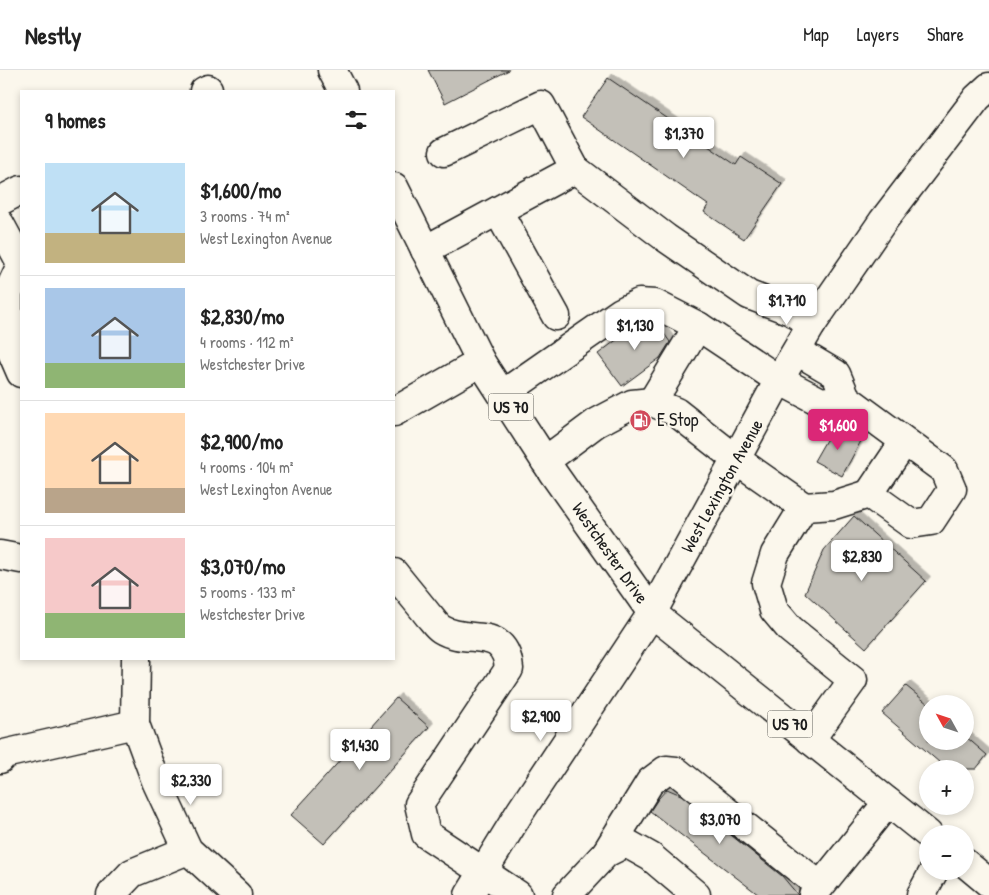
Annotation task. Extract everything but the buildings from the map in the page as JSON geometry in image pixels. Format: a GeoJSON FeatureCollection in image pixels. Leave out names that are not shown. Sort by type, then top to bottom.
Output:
{"type":"FeatureCollection","features":[{"type":"Feature","properties":{"kind":"street"},"geometry":{"type":"LineString","coordinates":[[332,70],[342,90]]}},
{"type":"Feature","properties":{"kind":"street","name":"West Lexington Avenue"},"geometry":{"type":"LineString","coordinates":[[469,895],[520,812],[652,614],[779,380],[812,324],[883,221],[977,98],[989,87]]}},
{"type":"Feature","properties":{"kind":"street"},"geometry":{"type":"LineString","coordinates":[[444,152],[541,105],[575,169],[666,238],[749,295],[791,311],[812,324]]}},
{"type":"Feature","properties":{"kind":"street"},"geometry":{"type":"LineString","coordinates":[[425,250],[575,169]]}},
{"type":"Feature","properties":{"kind":"street","name":"Westchester Drive"},"geometry":{"type":"LineString","coordinates":[[395,189],[481,362],[545,461],[652,614],[919,827]]}},
{"type":"Feature","properties":{"kind":"street"},"geometry":{"type":"LineString","coordinates":[[0,202],[20,191]]}},
{"type":"Feature","properties":{"kind":"street"},"geometry":{"type":"LineString","coordinates":[[498,211],[556,316]]}},
{"type":"Feature","properties":{"kind":"street"},"geometry":{"type":"LineString","coordinates":[[0,224],[20,262]]}},
{"type":"Feature","properties":{"kind":"street"},"geometry":{"type":"LineString","coordinates":[[20,266],[8,293],[8,343],[20,371]]}},
{"type":"Feature","properties":{"kind":"street"},"geometry":{"type":"LineString","coordinates":[[503,394],[621,312],[639,303],[655,304],[698,326],[779,380],[821,402],[846,398]]}},
{"type":"Feature","properties":{"kind":"street"},"geometry":{"type":"LineString","coordinates":[[652,402],[698,326]]}},
{"type":"Feature","properties":{"kind":"street"},"geometry":{"type":"LineString","coordinates":[[797,351],[836,374],[846,398],[944,470],[952,489],[931,521],[911,524],[869,494]]}},
{"type":"Feature","properties":{"kind":"street"},"geometry":{"type":"LineString","coordinates":[[395,411],[481,362]]}},
{"type":"Feature","properties":{"kind":"street"},"geometry":{"type":"LineString","coordinates":[[545,461],[596,423],[632,404],[652,402],[676,412],[737,460],[804,507],[834,505],[869,494],[904,442]]}},
{"type":"Feature","properties":{"kind":"street"},"geometry":{"type":"LineString","coordinates":[[804,507],[775,554],[766,583],[774,610],[790,629],[853,680],[810,740]]}},
{"type":"Feature","properties":{"kind":"street"},"geometry":{"type":"LineString","coordinates":[[0,555],[20,559]]}},
{"type":"Feature","properties":{"kind":"street"},"geometry":{"type":"LineString","coordinates":[[395,574],[440,629],[458,637],[491,639],[504,651],[508,661],[509,669],[419,804],[426,834],[518,895]]}},
{"type":"Feature","properties":{"kind":"street"},"geometry":{"type":"LineString","coordinates":[[136,660],[135,724],[156,781],[188,850],[238,895]]}},
{"type":"Feature","properties":{"kind":"street"},"geometry":{"type":"LineString","coordinates":[[0,759],[4,754],[135,724]]}},
{"type":"Feature","properties":{"kind":"street"},"geometry":{"type":"LineString","coordinates":[[567,895],[606,853],[650,782],[666,770],[676,771],[816,890],[888,802]]}},
{"type":"Feature","properties":{"kind":"street"},"geometry":{"type":"LineString","coordinates":[[606,853],[626,844],[651,857],[696,895]]}},
{"type":"Feature","properties":{"kind":"street"},"geometry":{"type":"LineString","coordinates":[[111,895],[132,873],[188,850]]}},
{"type":"Feature","properties":{"kind":"street"},"geometry":{"type":"LineString","coordinates":[[974,870],[989,883]]}},
{"type":"Feature","properties":{"kind":"street"},"geometry":{"type":"LineString","coordinates":[[920,895],[929,880]]}},
{"type":"Feature","properties":{"kind":"place","name":"E Stop"},"geometry":{"type":"Point","coordinates":[641,420]}}]}
